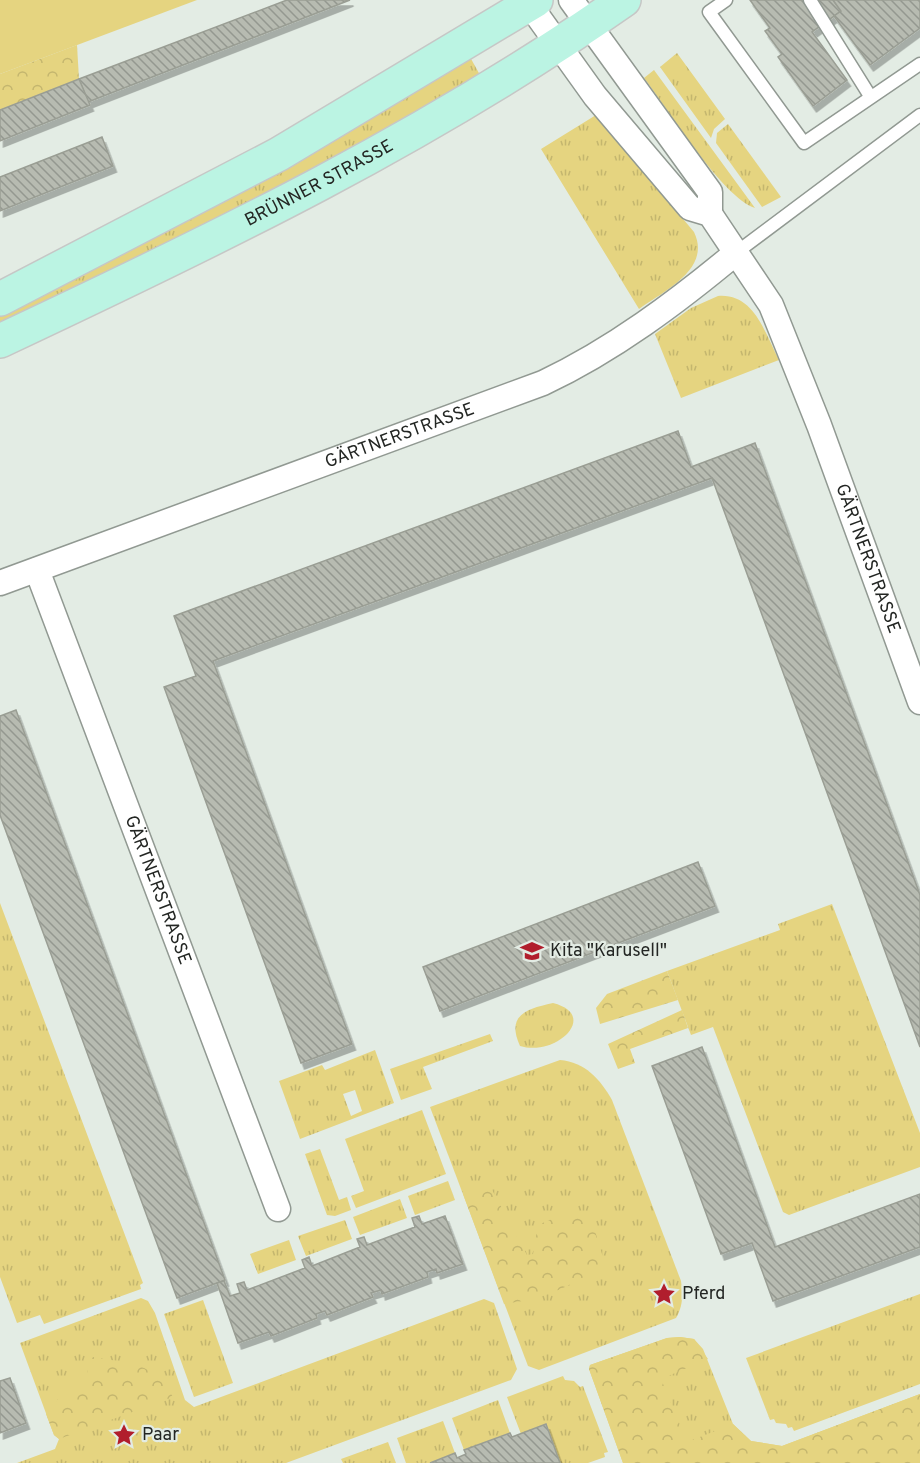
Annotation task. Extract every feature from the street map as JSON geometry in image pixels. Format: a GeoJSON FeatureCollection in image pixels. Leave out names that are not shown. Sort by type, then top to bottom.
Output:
{"type":"FeatureCollection","features":[{"type":"Feature","properties":{"kind":"main road","name":"BRÜNNER STRASSE"},"geometry":{"type":"LineString","coordinates":[[0,341],[300,197],[426,126],[557,46],[580,12],[624,0]]}},
{"type":"Feature","properties":{"kind":"main road"},"geometry":{"type":"LineString","coordinates":[[0,299],[279,154],[532,2]]}},
{"type":"Feature","properties":{"kind":"street","name":"GÄRTNERSTRASSE"},"geometry":{"type":"LineString","coordinates":[[532,2],[557,46],[595,96],[690,208],[710,214]]}},
{"type":"Feature","properties":{"kind":"street","name":"GÄRTNERSTRASSE"},"geometry":{"type":"LineString","coordinates":[[580,12],[710,192],[710,214],[771,305],[920,702]]}},
{"type":"Feature","properties":{"kind":"street","name":"GÄRTNERSTRASSE"},"geometry":{"type":"LineString","coordinates":[[0,583],[543,383],[587,360],[643,324],[737,252]]}},
{"type":"Feature","properties":{"kind":"street","name":"GÄRTNERSTRASSE"},"geometry":{"type":"LineString","coordinates":[[37,570],[279,1209]]}},
{"type":"Feature","properties":{"kind":"lane"},"geometry":{"type":"LineString","coordinates":[[726,0],[709,12],[804,143],[920,64]]}},
{"type":"Feature","properties":{"kind":"lane"},"geometry":{"type":"LineString","coordinates":[[810,0],[870,96]]}},
{"type":"Feature","properties":{"kind":"lane"},"geometry":{"type":"LineString","coordinates":[[737,252],[920,115]]}},
{"type":"Feature","properties":{"kind":"green space"},"geometry":{"type":"Polygon","coordinates":[[[0,0],[197,0],[0,74],[0,0]]]}},
{"type":"Feature","properties":{"kind":"green space"},"geometry":{"type":"Polygon","coordinates":[[[77,45],[79,79],[0,110],[0,74],[77,45]]]}},
{"type":"Feature","properties":{"kind":"green space"},"geometry":{"type":"Polygon","coordinates":[[[677,53],[725,119],[714,129],[711,138],[660,67],[677,53]]]}},
{"type":"Feature","properties":{"kind":"green space"},"geometry":{"type":"Polygon","coordinates":[[[470,57],[480,75],[354,148],[175,240],[0,324],[0,312],[470,57]]]}},
{"type":"Feature","properties":{"kind":"green space"},"geometry":{"type":"Polygon","coordinates":[[[654,70],[755,208],[742,201],[727,188],[681,130],[644,78],[654,70]]]}},
{"type":"Feature","properties":{"kind":"green space"},"geometry":{"type":"Polygon","coordinates":[[[596,115],[694,232],[698,245],[697,257],[683,278],[639,309],[541,149],[596,115]]]}},
{"type":"Feature","properties":{"kind":"green space"},"geometry":{"type":"Polygon","coordinates":[[[728,124],[781,197],[762,207],[716,143],[717,133],[728,124]]]}},
{"type":"Feature","properties":{"kind":"green space"},"geometry":{"type":"Polygon","coordinates":[[[718,296],[741,301],[749,308],[763,327],[779,360],[681,398],[655,334],[691,308],[718,296]]]}},
{"type":"Feature","properties":{"kind":"green space"},"geometry":{"type":"Polygon","coordinates":[[[0,903],[143,1283],[140,1285],[141,1289],[44,1324],[40,1315],[17,1323],[0,1277],[0,903]]]}},
{"type":"Feature","properties":{"kind":"green space"},"geometry":{"type":"Polygon","coordinates":[[[832,904],[920,1133],[920,1167],[789,1215],[783,1212],[713,1027],[691,1035],[667,971],[780,930],[778,924],[832,904]]]}},
{"type":"Feature","properties":{"kind":"green space"},"geometry":{"type":"Polygon","coordinates":[[[667,971],[678,1000],[600,1024],[596,1008],[607,994],[667,971]]]}},
{"type":"Feature","properties":{"kind":"green space"},"geometry":{"type":"Polygon","coordinates":[[[553,1003],[567,1009],[573,1016],[573,1025],[568,1033],[547,1046],[534,1048],[520,1046],[515,1027],[517,1020],[527,1011],[553,1003]]]}},
{"type":"Feature","properties":{"kind":"green space"},"geometry":{"type":"Polygon","coordinates":[[[682,1010],[688,1028],[630,1049],[635,1063],[618,1069],[608,1044],[682,1010]]]}},
{"type":"Feature","properties":{"kind":"green space"},"geometry":{"type":"Polygon","coordinates":[[[490,1034],[493,1041],[423,1067],[432,1089],[401,1100],[390,1069],[490,1034]]]}},
{"type":"Feature","properties":{"kind":"green space"},"geometry":{"type":"Polygon","coordinates":[[[375,1050],[394,1103],[300,1139],[279,1081],[322,1065],[325,1070],[375,1050]],[[355,1090],[343,1094],[351,1116],[362,1111],[355,1090]]]}},
{"type":"Feature","properties":{"kind":"green space"},"geometry":{"type":"Polygon","coordinates":[[[560,1060],[577,1064],[591,1073],[612,1100],[681,1281],[682,1300],[676,1318],[539,1370],[528,1366],[430,1107],[560,1060]]]}},
{"type":"Feature","properties":{"kind":"green space"},"geometry":{"type":"Polygon","coordinates":[[[422,1110],[446,1174],[356,1208],[351,1196],[364,1191],[345,1139],[422,1110]]]}},
{"type":"Feature","properties":{"kind":"green space"},"geometry":{"type":"Polygon","coordinates":[[[320,1149],[339,1200],[347,1197],[351,1210],[335,1216],[327,1215],[305,1154],[320,1149]]]}},
{"type":"Feature","properties":{"kind":"green space"},"geometry":{"type":"Polygon","coordinates":[[[448,1181],[455,1200],[415,1215],[408,1196],[448,1181]]]}},
{"type":"Feature","properties":{"kind":"green space"},"geometry":{"type":"Polygon","coordinates":[[[476,1187],[491,1188],[527,1255],[533,1254],[538,1225],[577,1208],[595,1231],[605,1264],[580,1279],[545,1295],[504,1304],[463,1194],[476,1187]]]}},
{"type":"Feature","properties":{"kind":"green space"},"geometry":{"type":"Polygon","coordinates":[[[400,1199],[407,1218],[360,1235],[353,1217],[400,1199]]]}},
{"type":"Feature","properties":{"kind":"green space"},"geometry":{"type":"Polygon","coordinates":[[[345,1220],[352,1239],[306,1256],[298,1236],[345,1220]]]}},
{"type":"Feature","properties":{"kind":"green space"},"geometry":{"type":"Polygon","coordinates":[[[289,1240],[296,1260],[258,1274],[250,1254],[289,1240]]]}},
{"type":"Feature","properties":{"kind":"green space"},"geometry":{"type":"Polygon","coordinates":[[[920,1294],[920,1384],[794,1431],[786,1424],[776,1423],[774,1419],[770,1420],[746,1358],[920,1294]]]}},
{"type":"Feature","properties":{"kind":"green space"},"geometry":{"type":"Polygon","coordinates":[[[141,1298],[148,1301],[155,1313],[185,1400],[194,1407],[484,1299],[494,1303],[517,1369],[511,1380],[286,1463],[17,1463],[55,1449],[59,1439],[54,1435],[20,1343],[141,1298]]]}},
{"type":"Feature","properties":{"kind":"green space"},"geometry":{"type":"Polygon","coordinates":[[[203,1300],[233,1383],[194,1397],[164,1314],[203,1300]]]}},
{"type":"Feature","properties":{"kind":"green space"},"geometry":{"type":"Polygon","coordinates":[[[667,1338],[694,1339],[703,1349],[733,1424],[751,1441],[782,1446],[920,1394],[920,1463],[623,1463],[589,1369],[590,1365],[667,1338]]]}},
{"type":"Feature","properties":{"kind":"green space"},"geometry":{"type":"Polygon","coordinates":[[[667,1338],[694,1339],[708,1359],[661,1379],[687,1442],[733,1424],[751,1441],[782,1446],[920,1394],[920,1463],[623,1463],[589,1369],[590,1365],[667,1338]]]}},
{"type":"Feature","properties":{"kind":"green space"},"geometry":{"type":"Polygon","coordinates":[[[93,1357],[129,1363],[149,1370],[165,1385],[173,1397],[59,1439],[54,1435],[46,1414],[65,1390],[88,1378],[87,1363],[93,1357]]]}},
{"type":"Feature","properties":{"kind":"green space"},"geometry":{"type":"Polygon","coordinates":[[[563,1376],[565,1380],[574,1381],[580,1387],[583,1386],[608,1452],[604,1453],[605,1457],[588,1463],[560,1463],[546,1425],[521,1434],[507,1397],[563,1376]]]}},
{"type":"Feature","properties":{"kind":"green space"},"geometry":{"type":"Polygon","coordinates":[[[498,1400],[510,1433],[464,1450],[452,1418],[498,1400]]]}},
{"type":"Feature","properties":{"kind":"green space"},"geometry":{"type":"Polygon","coordinates":[[[443,1421],[455,1453],[430,1463],[406,1463],[397,1438],[443,1421]]]}},
{"type":"Feature","properties":{"kind":"green space"},"geometry":{"type":"Polygon","coordinates":[[[388,1442],[396,1463],[343,1463],[341,1459],[388,1442]]]}},
{"type":"Feature","properties":{"kind":"building"},"geometry":{"type":"Polygon","coordinates":[[[287,0],[350,0],[88,102],[79,79],[287,0]]]}},
{"type":"Feature","properties":{"kind":"building"},"geometry":{"type":"Polygon","coordinates":[[[750,0],[833,0],[841,11],[812,32],[847,80],[813,106],[778,57],[782,54],[765,31],[770,28],[750,0]]]}},
{"type":"Feature","properties":{"kind":"building"},"geometry":{"type":"Polygon","coordinates":[[[833,0],[920,0],[920,28],[870,65],[834,16],[841,11],[833,0]]]}},
{"type":"Feature","properties":{"kind":"building"},"geometry":{"type":"Polygon","coordinates":[[[79,79],[90,105],[0,141],[0,110],[79,79]]]}},
{"type":"Feature","properties":{"kind":"building"},"geometry":{"type":"Polygon","coordinates":[[[102,137],[113,166],[0,211],[0,177],[102,137]]]}},
{"type":"Feature","properties":{"kind":"building"},"geometry":{"type":"Polygon","coordinates":[[[678,431],[691,467],[755,443],[920,895],[920,1047],[712,478],[213,661],[352,1044],[301,1063],[164,687],[196,676],[174,616],[678,431]]]}},
{"type":"Feature","properties":{"kind":"building"},"geometry":{"type":"Polygon","coordinates":[[[16,710],[225,1280],[177,1298],[0,815],[0,716],[16,710]]]}},
{"type":"Feature","properties":{"kind":"building"},"geometry":{"type":"Polygon","coordinates":[[[698,862],[715,906],[440,1011],[423,967],[698,862]]]}},
{"type":"Feature","properties":{"kind":"building"},"geometry":{"type":"Polygon","coordinates":[[[702,1047],[775,1247],[920,1194],[920,1247],[773,1301],[752,1243],[721,1254],[652,1066],[702,1047]]]}},
{"type":"Feature","properties":{"kind":"building"},"geometry":{"type":"Polygon","coordinates":[[[419,1216],[422,1224],[445,1216],[463,1264],[437,1273],[436,1269],[427,1272],[428,1277],[382,1294],[381,1290],[371,1293],[373,1297],[327,1315],[325,1311],[316,1314],[317,1318],[271,1336],[269,1332],[238,1343],[217,1283],[224,1281],[230,1296],[240,1293],[237,1284],[244,1282],[247,1290],[305,1268],[302,1260],[309,1257],[312,1266],[360,1247],[357,1239],[364,1237],[367,1245],[415,1227],[412,1218],[419,1216]]]}},
{"type":"Feature","properties":{"kind":"building"},"geometry":{"type":"Polygon","coordinates":[[[10,1378],[26,1423],[0,1433],[0,1381],[10,1378]]]}},
{"type":"Feature","properties":{"kind":"building"},"geometry":{"type":"Polygon","coordinates":[[[546,1424],[560,1463],[430,1463],[455,1453],[457,1458],[466,1454],[464,1450],[510,1433],[512,1437],[546,1424]]]}},
{"type":"Feature","properties":{"kind":"place","name":"Kita \"Karusell\""},"geometry":{"type":"Point","coordinates":[532,951]}},
{"type":"Feature","properties":{"kind":"place","name":"Pferd"},"geometry":{"type":"Point","coordinates":[664,1294]}},
{"type":"Feature","properties":{"kind":"place","name":"Paar"},"geometry":{"type":"Point","coordinates":[124,1435]}}]}
